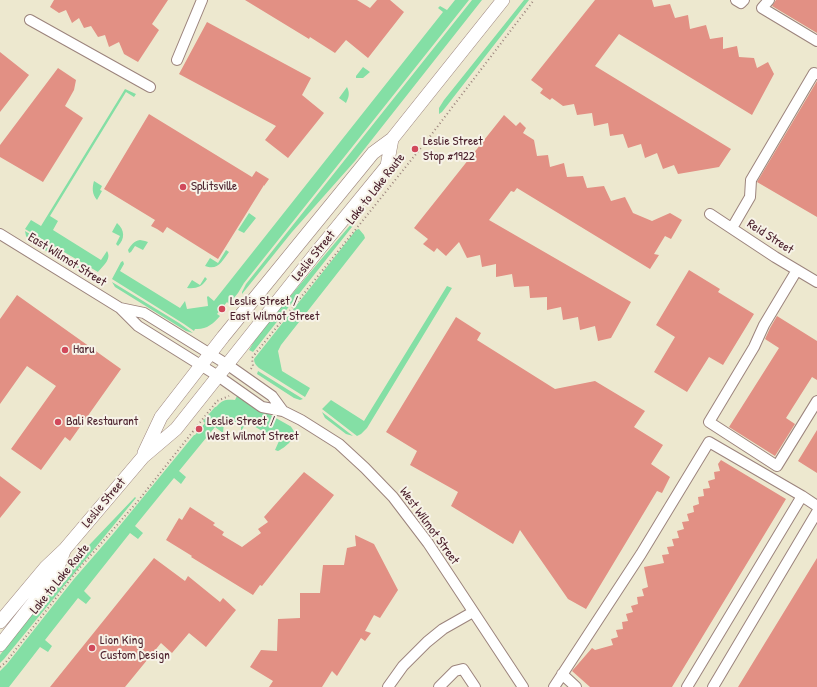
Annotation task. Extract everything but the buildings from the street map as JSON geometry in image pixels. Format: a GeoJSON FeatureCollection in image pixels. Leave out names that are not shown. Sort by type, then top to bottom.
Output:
{"type":"FeatureCollection","features":[{"type":"Feature","properties":{"kind":"main road","name":"Leslie Street"},"geometry":{"type":"LineString","coordinates":[[143,457],[161,417],[210,354],[373,153],[392,139],[503,0]]}},
{"type":"Feature","properties":{"kind":"main road","name":"Leslie Street"},"geometry":{"type":"LineString","coordinates":[[0,622],[46,567],[65,549],[143,457],[176,429],[228,365],[315,254],[387,166],[392,139]]}},
{"type":"Feature","properties":{"kind":"main road","name":"Leslie Street"},"geometry":{"type":"LineString","coordinates":[[0,644],[56,575],[65,549]]}},
{"type":"Feature","properties":{"kind":"street"},"geometry":{"type":"LineString","coordinates":[[178,60],[202,0]]}},
{"type":"Feature","properties":{"kind":"street"},"geometry":{"type":"LineString","coordinates":[[736,0],[742,3],[744,0]]}},
{"type":"Feature","properties":{"kind":"street"},"geometry":{"type":"LineString","coordinates":[[768,0],[762,8],[817,42]]}},
{"type":"Feature","properties":{"kind":"street"},"geometry":{"type":"LineString","coordinates":[[30,20],[150,87]]}},
{"type":"Feature","properties":{"kind":"street"},"geometry":{"type":"LineString","coordinates":[[732,228],[750,197],[752,180],[814,73],[817,74]]}},
{"type":"Feature","properties":{"kind":"street","name":"Reid Street"},"geometry":{"type":"LineString","coordinates":[[710,214],[775,257],[817,282]]}},
{"type":"Feature","properties":{"kind":"street","name":"East Wilmot Street"},"geometry":{"type":"LineString","coordinates":[[2,239],[120,308],[138,326],[218,376]]}},
{"type":"Feature","properties":{"kind":"street"},"geometry":{"type":"LineString","coordinates":[[797,270],[764,325],[754,347],[709,422],[777,466],[817,401]]}},
{"type":"Feature","properties":{"kind":"street","name":"East Wilmot Street"},"geometry":{"type":"LineString","coordinates":[[120,308],[144,313],[228,365]]}},
{"type":"Feature","properties":{"kind":"street","name":"West Wilmot Street"},"geometry":{"type":"LineString","coordinates":[[228,365],[272,396],[283,411]]}},
{"type":"Feature","properties":{"kind":"street","name":"West Wilmot Street"},"geometry":{"type":"LineString","coordinates":[[218,376],[262,407],[283,411],[301,420],[339,444],[365,468],[393,497],[428,543],[523,687]]}},
{"type":"Feature","properties":{"kind":"street"},"geometry":{"type":"LineString","coordinates":[[554,687],[641,554],[709,442],[817,506]]}},
{"type":"Feature","properties":{"kind":"street"},"geometry":{"type":"LineString","coordinates":[[687,687],[802,496]]}},
{"type":"Feature","properties":{"kind":"street"},"geometry":{"type":"LineString","coordinates":[[713,687],[817,512]]}},
{"type":"Feature","properties":{"kind":"street"},"geometry":{"type":"LineString","coordinates":[[388,687],[403,666],[427,642],[443,629],[473,612]]}},
{"type":"Feature","properties":{"kind":"street"},"geometry":{"type":"LineString","coordinates":[[439,687],[455,671],[463,669],[476,687]]}},
{"type":"Feature","properties":{"kind":"street"},"geometry":{"type":"LineString","coordinates":[[562,674],[576,687]]}},
{"type":"Feature","properties":{"kind":"path","name":"Lake to Lake Route"},"geometry":{"type":"LineString","coordinates":[[251,369],[253,366],[252,358],[255,354],[428,139],[534,0]]}},
{"type":"Feature","properties":{"kind":"path","name":"Lake to Lake Route"},"geometry":{"type":"LineString","coordinates":[[0,667],[6,662],[77,571],[112,532],[157,477],[217,401],[230,395]]}},
{"type":"Feature","properties":{"kind":"green space"},"geometry":{"type":"Polygon","coordinates":[[[455,0],[469,0],[244,283],[238,293],[229,304],[227,302],[217,314],[220,316],[212,324],[203,329],[195,329],[194,331],[112,279],[123,261],[124,264],[120,271],[180,308],[185,301],[187,309],[208,306],[207,297],[208,296],[214,301],[443,12],[438,8],[440,6],[447,10],[455,0]]]}},
{"type":"Feature","properties":{"kind":"green space"},"geometry":{"type":"Polygon","coordinates":[[[472,0],[482,0],[355,161],[292,232],[242,294],[246,284],[472,0]]]}},
{"type":"Feature","properties":{"kind":"green space"},"geometry":{"type":"Polygon","coordinates":[[[524,0],[529,0],[439,114],[439,108],[444,100],[524,0]]]}},
{"type":"Feature","properties":{"kind":"green space"},"geometry":{"type":"Polygon","coordinates":[[[363,67],[370,72],[363,78],[356,78],[356,76],[363,67]]]}},
{"type":"Feature","properties":{"kind":"green space"},"geometry":{"type":"Polygon","coordinates":[[[347,87],[349,95],[346,103],[339,98],[347,87]]]}},
{"type":"Feature","properties":{"kind":"green space"},"geometry":{"type":"Polygon","coordinates":[[[125,89],[136,94],[134,97],[126,92],[50,216],[58,221],[53,230],[101,260],[107,251],[108,260],[98,272],[25,229],[31,220],[41,226],[125,89]]]}},
{"type":"Feature","properties":{"kind":"green space"},"geometry":{"type":"Polygon","coordinates":[[[94,181],[102,186],[100,190],[102,191],[97,200],[93,191],[94,181]]]}},
{"type":"Feature","properties":{"kind":"green space"},"geometry":{"type":"Polygon","coordinates":[[[249,213],[256,218],[244,233],[238,230],[249,213]]]}},
{"type":"Feature","properties":{"kind":"green space"},"geometry":{"type":"Polygon","coordinates":[[[353,222],[352,227],[253,352],[249,350],[269,321],[353,222]]]}},
{"type":"Feature","properties":{"kind":"green space"},"geometry":{"type":"Polygon","coordinates":[[[117,223],[123,232],[122,240],[118,246],[116,244],[120,236],[112,232],[117,223]]]}},
{"type":"Feature","properties":{"kind":"green space"},"geometry":{"type":"Polygon","coordinates":[[[359,229],[365,238],[281,345],[278,351],[282,371],[310,388],[305,397],[259,368],[255,364],[254,359],[356,230],[359,229]]]}},
{"type":"Feature","properties":{"kind":"green space"},"geometry":{"type":"Polygon","coordinates":[[[25,231],[96,274],[88,273],[51,254],[29,240],[25,231]]]}},
{"type":"Feature","properties":{"kind":"green space"},"geometry":{"type":"Polygon","coordinates":[[[140,240],[148,242],[143,250],[135,246],[129,253],[128,250],[132,245],[136,241],[140,240]]]}},
{"type":"Feature","properties":{"kind":"green space"},"geometry":{"type":"Polygon","coordinates":[[[226,250],[229,252],[222,262],[213,267],[205,266],[210,258],[218,263],[226,250]]]}},
{"type":"Feature","properties":{"kind":"green space"},"geometry":{"type":"Polygon","coordinates":[[[205,277],[207,279],[201,286],[196,288],[187,288],[192,280],[200,285],[205,277]]]}},
{"type":"Feature","properties":{"kind":"green space"},"geometry":{"type":"Polygon","coordinates":[[[112,282],[193,333],[186,331],[115,287],[112,282]]]}},
{"type":"Feature","properties":{"kind":"green space"},"geometry":{"type":"Polygon","coordinates":[[[447,286],[452,288],[367,428],[361,434],[357,436],[322,409],[331,400],[364,421],[447,286]]]}},
{"type":"Feature","properties":{"kind":"green space"},"geometry":{"type":"Polygon","coordinates":[[[258,371],[303,399],[300,400],[294,398],[257,374],[258,371]]]}},
{"type":"Feature","properties":{"kind":"green space"},"geometry":{"type":"Polygon","coordinates":[[[237,396],[290,426],[294,432],[291,441],[278,451],[275,450],[279,441],[247,422],[241,431],[241,422],[224,423],[223,433],[215,427],[179,471],[186,477],[181,484],[174,478],[135,526],[143,533],[138,539],[130,533],[84,591],[91,598],[86,604],[78,598],[45,640],[52,646],[48,652],[40,647],[9,687],[0,687],[0,671],[74,579],[205,423],[203,421],[215,407],[224,400],[235,400],[237,396]]]}},
{"type":"Feature","properties":{"kind":"green space"},"geometry":{"type":"Polygon","coordinates":[[[322,412],[353,436],[346,434],[325,418],[322,412]]]}},
{"type":"Feature","properties":{"kind":"green space"},"geometry":{"type":"Polygon","coordinates":[[[135,497],[136,498],[0,663],[0,655],[73,562],[135,497]]]}},
{"type":"Feature","properties":{"kind":"place","name":"Leslie Street Stop #1922"},"geometry":{"type":"Point","coordinates":[415,149]}},
{"type":"Feature","properties":{"kind":"place","name":"Splitsville"},"geometry":{"type":"Point","coordinates":[183,187]}},
{"type":"Feature","properties":{"kind":"place","name":"Leslie Street / East Wilmot Street"},"geometry":{"type":"Point","coordinates":[222,309]}},
{"type":"Feature","properties":{"kind":"place","name":"Haru"},"geometry":{"type":"Point","coordinates":[65,350]}},
{"type":"Feature","properties":{"kind":"place","name":"Bali Restaurant"},"geometry":{"type":"Point","coordinates":[58,422]}},
{"type":"Feature","properties":{"kind":"place","name":"Leslie Street / West Wilmot Street"},"geometry":{"type":"Point","coordinates":[199,429]}},
{"type":"Feature","properties":{"kind":"place","name":"Lion King Custom Design"},"geometry":{"type":"Point","coordinates":[92,648]}}]}
